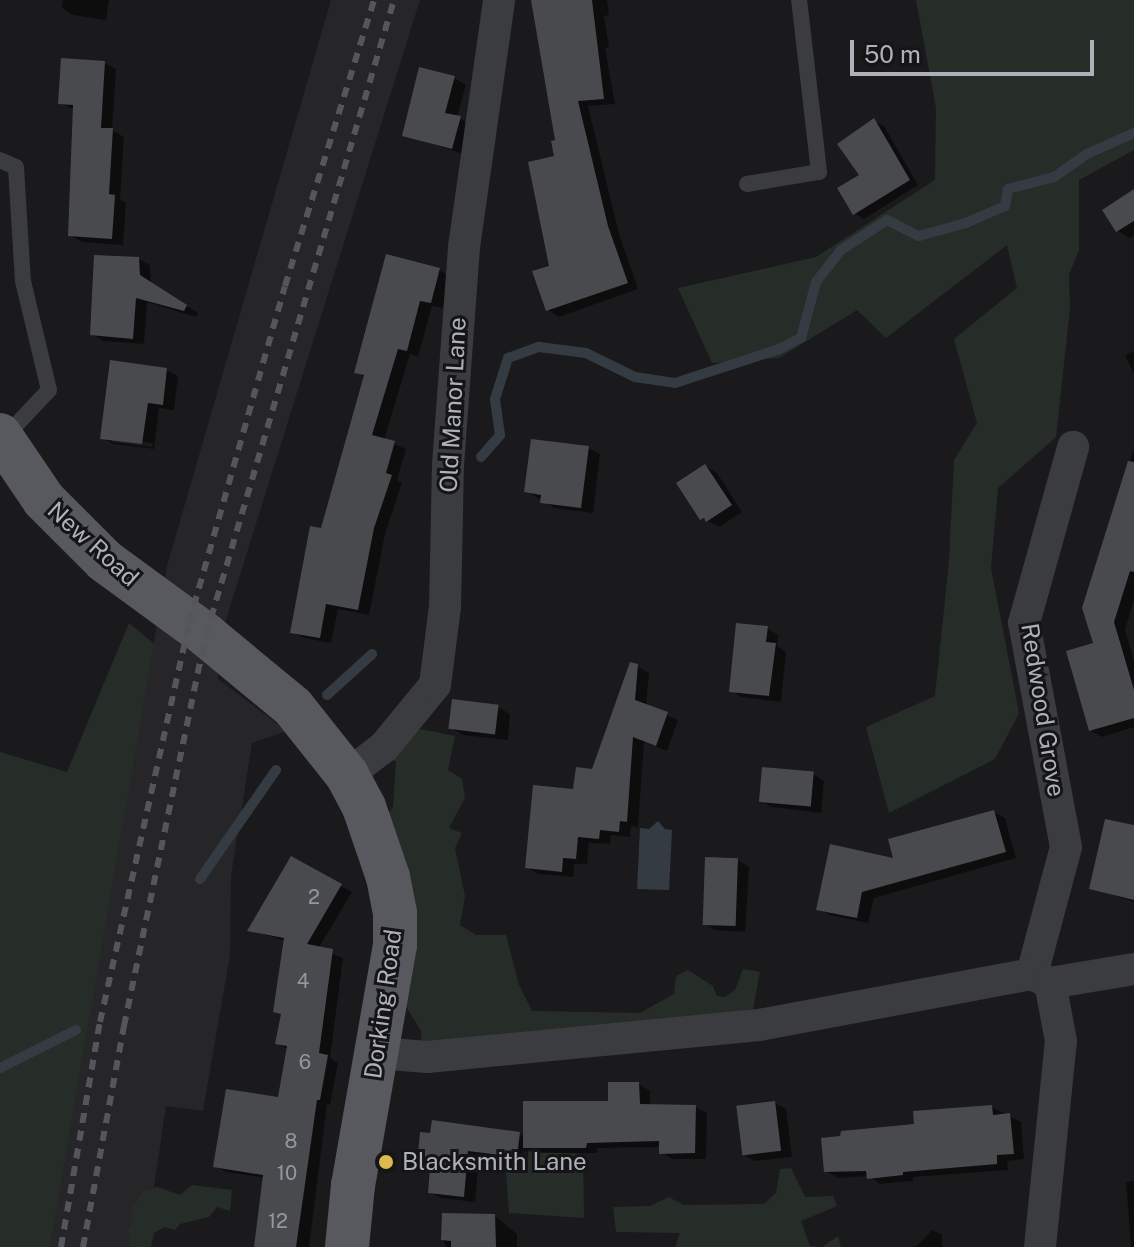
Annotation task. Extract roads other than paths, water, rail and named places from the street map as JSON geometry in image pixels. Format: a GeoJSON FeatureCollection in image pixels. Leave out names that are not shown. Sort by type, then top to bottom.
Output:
{"type":"FeatureCollection","features":[{"type":"Feature","properties":{"kind":"main road","name":"New Road"},"geometry":{"type":"LineString","coordinates":[[1,438],[44,500],[105,561],[206,635]]}},
{"type":"Feature","properties":{"kind":"main road","name":"Dorking Road"},"geometry":{"type":"LineString","coordinates":[[206,635],[293,707],[347,775],[377,840],[395,913],[391,978],[355,1170],[347,1247]]}},
{"type":"Feature","properties":{"kind":"street","name":"Old Manor Lane"},"geometry":{"type":"LineString","coordinates":[[347,775],[384,747],[435,685],[445,607],[448,465],[464,247],[499,0]]}},
{"type":"Feature","properties":{"kind":"street","name":"Redwood Grove"},"geometry":{"type":"LineString","coordinates":[[1041,978],[1066,847],[1024,623],[1073,447]]}},
{"type":"Feature","properties":{"kind":"street"},"geometry":{"type":"LineString","coordinates":[[378,1053],[427,1057],[759,1025],[1041,978],[1134,969]]}},
{"type":"Feature","properties":{"kind":"street"},"geometry":{"type":"LineString","coordinates":[[1040,1247],[1061,1041],[1041,978]]}},
{"type":"Feature","properties":{"kind":"lane"},"geometry":{"type":"LineString","coordinates":[[747,184],[819,172],[799,0]]}},
{"type":"Feature","properties":{"kind":"lane"},"geometry":{"type":"LineString","coordinates":[[0,160],[16,167],[23,281],[49,390],[1,438]]}},
{"type":"Feature","properties":{"kind":"waterway"},"geometry":{"type":"LineString","coordinates":[[481,457],[500,435],[495,399],[508,358],[539,347],[586,353],[635,377],[675,383],[779,349],[801,338],[816,282],[841,250],[887,220],[919,236],[966,223],[1005,206],[1008,189],[1054,177],[1087,154],[1134,133]]}},
{"type":"Feature","properties":{"kind":"waterway"},"geometry":{"type":"LineString","coordinates":[[327,695],[372,654]]}},
{"type":"Feature","properties":{"kind":"waterway"},"geometry":{"type":"LineString","coordinates":[[200,879],[276,770]]}},
{"type":"Feature","properties":{"kind":"waterway"},"geometry":{"type":"LineString","coordinates":[[0,1068],[76,1030]]}},
{"type":"Feature","properties":{"kind":"railway"},"geometry":{"type":"LineString","coordinates":[[61,1247],[100,1022],[189,623],[285,286],[374,0]]}},
{"type":"Feature","properties":{"kind":"railway"},"geometry":{"type":"LineString","coordinates":[[83,1247],[124,1026],[206,635],[394,0]]}},
{"type":"Feature","properties":{"kind":"place","name":"Blacksmith Lane"},"geometry":{"type":"Point","coordinates":[386,1162]}}]}
